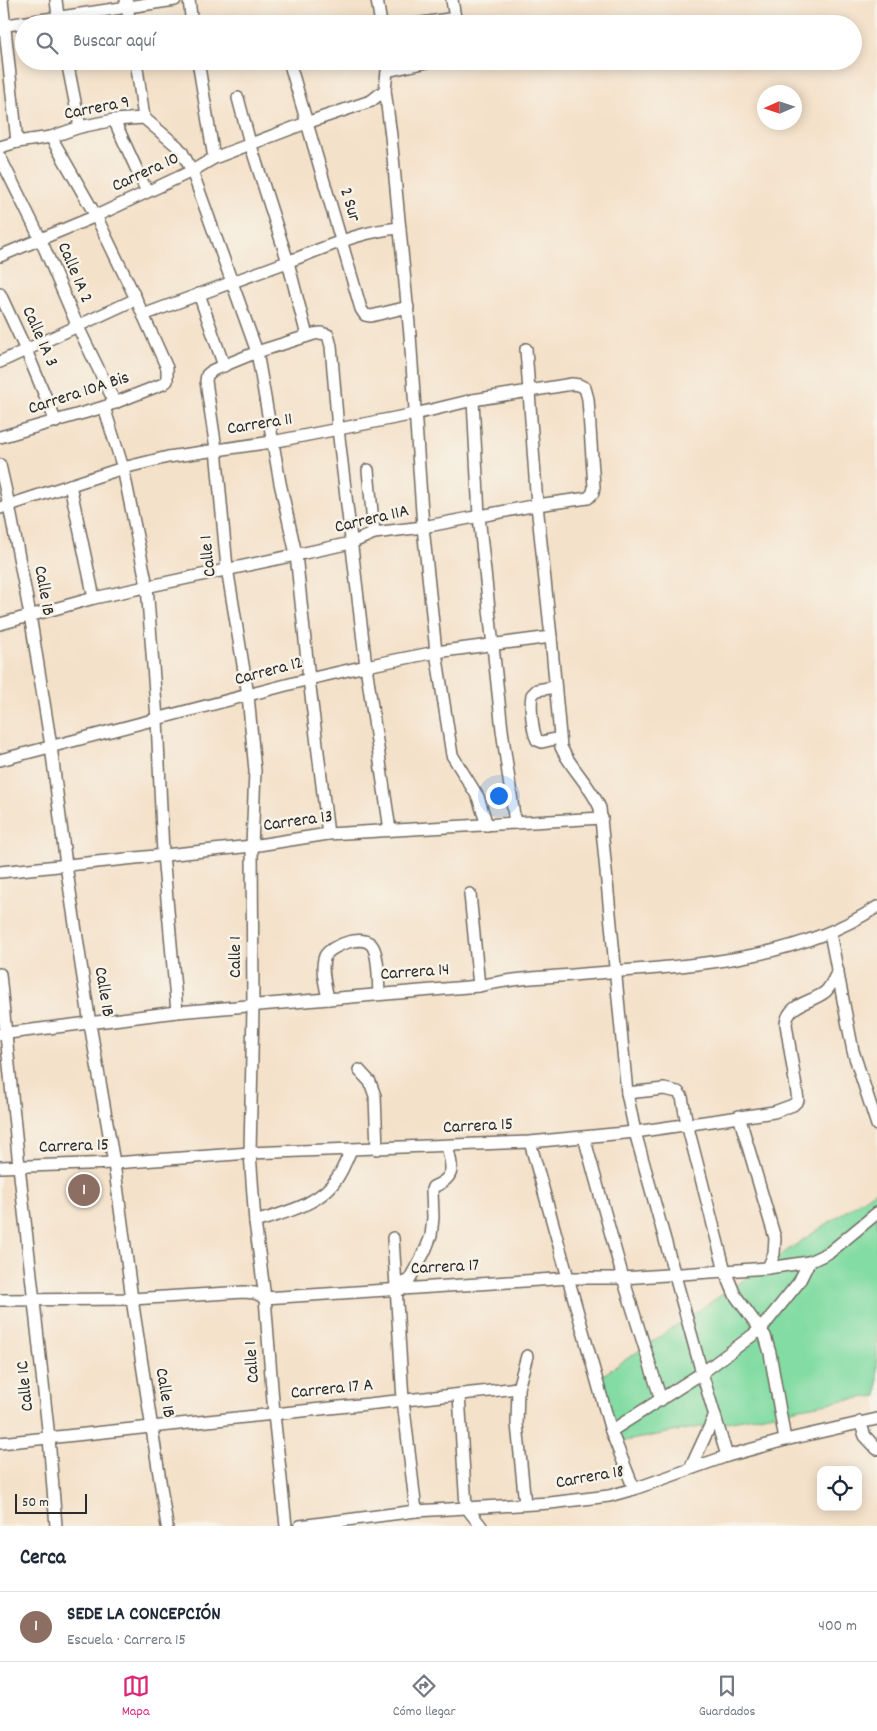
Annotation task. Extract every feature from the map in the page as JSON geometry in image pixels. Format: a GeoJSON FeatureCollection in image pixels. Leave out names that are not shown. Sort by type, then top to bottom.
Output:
{"type":"FeatureCollection","features":[{"type":"Feature","properties":{"kind":"street"},"geometry":{"type":"LineString","coordinates":[[2,0],[3,26],[17,142]]}},
{"type":"Feature","properties":{"kind":"street"},"geometry":{"type":"LineString","coordinates":[[56,0],[58,15]]}},
{"type":"Feature","properties":{"kind":"street"},"geometry":{"type":"LineString","coordinates":[[83,15],[127,4],[175,0]]}},
{"type":"Feature","properties":{"kind":"street"},"geometry":{"type":"LineString","coordinates":[[189,0],[191,15]]}},
{"type":"Feature","properties":{"kind":"street"},"geometry":{"type":"LineString","coordinates":[[376,0],[379,15]]}},
{"type":"Feature","properties":{"kind":"street"},"geometry":{"type":"LineString","coordinates":[[452,0],[455,15]]}},
{"type":"Feature","properties":{"kind":"street"},"geometry":{"type":"LineString","coordinates":[[69,70],[80,127]]}},
{"type":"Feature","properties":{"kind":"street","name":"Carrera 9"},"geometry":{"type":"LineString","coordinates":[[0,147],[17,142],[51,137],[80,127],[114,120],[144,118],[137,70]]}},
{"type":"Feature","properties":{"kind":"street"},"geometry":{"type":"LineString","coordinates":[[199,70],[214,158]]}},
{"type":"Feature","properties":{"kind":"street","name":"2 Sur"},"geometry":{"type":"LineString","coordinates":[[291,70],[361,309],[363,313],[371,316],[408,306]]}},
{"type":"Feature","properties":{"kind":"street"},"geometry":{"type":"LineString","coordinates":[[386,70],[385,90],[408,306],[423,527],[436,652],[452,755],[478,797],[487,825]]}},
{"type":"Feature","properties":{"kind":"street","name":"Carrera 10"},"geometry":{"type":"LineString","coordinates":[[0,256],[96,216],[192,171],[214,158],[250,143],[371,101],[385,90]]}},
{"type":"Feature","properties":{"kind":"street"},"geometry":{"type":"LineString","coordinates":[[238,98],[250,143],[288,262],[307,336]]}},
{"type":"Feature","properties":{"kind":"street"},"geometry":{"type":"LineString","coordinates":[[144,118],[177,146],[192,171],[256,352],[272,442],[296,554],[328,834]]}},
{"type":"Feature","properties":{"kind":"street"},"geometry":{"type":"LineString","coordinates":[[114,120],[147,192]]}},
{"type":"Feature","properties":{"kind":"street"},"geometry":{"type":"LineString","coordinates":[[51,137],[96,216],[143,315],[288,262],[342,240],[371,231],[400,228]]}},
{"type":"Feature","properties":{"kind":"street","name":"Calle 1A 2"},"geometry":{"type":"LineString","coordinates":[[0,157],[40,238],[110,405],[147,586],[157,720],[162,854],[177,1012]]}},
{"type":"Feature","properties":{"kind":"street","name":"Calle 1A 3"},"geometry":{"type":"LineString","coordinates":[[0,294],[56,422]]}},
{"type":"Feature","properties":{"kind":"street"},"geometry":{"type":"LineString","coordinates":[[199,294],[224,366],[256,352],[307,336],[322,333],[330,338],[351,543],[366,666],[390,830]]}},
{"type":"Feature","properties":{"kind":"street"},"geometry":{"type":"LineString","coordinates":[[0,362],[136,299]]}},
{"type":"Feature","properties":{"kind":"street","name":"Carrera 10A Bis"},"geometry":{"type":"LineString","coordinates":[[0,437],[110,405],[167,381],[167,368],[143,315]]}},
{"type":"Feature","properties":{"kind":"street"},"geometry":{"type":"LineString","coordinates":[[526,349],[537,505],[560,747],[597,799],[602,818],[627,1093],[634,1132],[727,1456]]}},
{"type":"Feature","properties":{"kind":"street","name":"Calle 1"},"geometry":{"type":"LineString","coordinates":[[224,366],[212,370],[207,375],[206,381],[216,450],[227,568],[248,695],[255,771],[252,846],[253,1007],[250,1153],[255,1222],[266,1298],[274,1414],[286,1526]]}},
{"type":"Feature","properties":{"kind":"street","name":"Carrera 11A"},"geometry":{"type":"LineString","coordinates":[[0,624],[94,598],[227,568],[351,543],[374,534],[423,527],[591,496],[594,486],[586,388],[572,384],[529,390]]}},
{"type":"Feature","properties":{"kind":"street","name":"Carrera 11"},"geometry":{"type":"LineString","coordinates":[[5,506],[122,468],[168,457],[272,442],[529,390]]}},
{"type":"Feature","properties":{"kind":"street"},"geometry":{"type":"LineString","coordinates":[[473,400],[479,516],[515,823]]}},
{"type":"Feature","properties":{"kind":"street","name":"Calle 1B"},"geometry":{"type":"LineString","coordinates":[[0,465],[5,506],[30,615],[51,746],[66,865],[90,1024],[114,1163],[132,1299],[167,1526]]}},
{"type":"Feature","properties":{"kind":"street"},"geometry":{"type":"LineString","coordinates":[[368,470],[374,534]]}},
{"type":"Feature","properties":{"kind":"street"},"geometry":{"type":"LineString","coordinates":[[70,485],[94,598]]}},
{"type":"Feature","properties":{"kind":"street","name":"Carrera 12"},"geometry":{"type":"LineString","coordinates":[[0,760],[309,679],[366,666],[436,652],[551,637]]}},
{"type":"Feature","properties":{"kind":"street"},"geometry":{"type":"LineString","coordinates":[[555,687],[537,690],[532,695],[531,705],[534,733],[537,740],[542,742],[559,738]]}},
{"type":"Feature","properties":{"kind":"street","name":"Carrera 13"},"geometry":{"type":"LineString","coordinates":[[0,872],[252,846],[328,834],[602,818]]}},
{"type":"Feature","properties":{"kind":"street"},"geometry":{"type":"LineString","coordinates":[[470,894],[479,986]]}},
{"type":"Feature","properties":{"kind":"street","name":"Carrera 14"},"geometry":{"type":"LineString","coordinates":[[3,1033],[177,1012],[253,1007],[479,986],[513,979],[671,967],[734,958],[778,950],[830,933],[857,920],[877,907]]}},
{"type":"Feature","properties":{"kind":"street"},"geometry":{"type":"LineString","coordinates":[[830,933],[853,1051],[877,1125]]}},
{"type":"Feature","properties":{"kind":"street"},"geometry":{"type":"LineString","coordinates":[[328,999],[324,964],[326,955],[329,951],[358,939],[368,942],[373,947],[379,994]]}},
{"type":"Feature","properties":{"kind":"street","name":"Carrera 15"},"geometry":{"type":"LineString","coordinates":[[0,1167],[114,1163],[250,1153],[530,1142],[634,1132],[774,1112],[796,1103],[798,1096],[787,1020],[793,1009],[816,998],[826,990],[838,971]]}},
{"type":"Feature","properties":{"kind":"street","name":"Calle 1C"},"geometry":{"type":"LineString","coordinates":[[0,974],[3,1033],[49,1438],[56,1526]]}},
{"type":"Feature","properties":{"kind":"street"},"geometry":{"type":"LineString","coordinates":[[359,1070],[370,1082],[375,1096],[377,1149]]}},
{"type":"Feature","properties":{"kind":"street"},"geometry":{"type":"LineString","coordinates":[[627,1093],[664,1089],[678,1092],[682,1096],[687,1124],[725,1271],[735,1295],[765,1336],[770,1353],[786,1440]]}},
{"type":"Feature","properties":{"kind":"street"},"geometry":{"type":"LineString","coordinates":[[739,1116],[775,1238],[774,1254],[768,1268]]}},
{"type":"Feature","properties":{"kind":"street"},"geometry":{"type":"LineString","coordinates":[[584,1137],[623,1278],[661,1400]]}},
{"type":"Feature","properties":{"kind":"street"},"geometry":{"type":"LineString","coordinates":[[530,1142],[611,1430],[634,1489]]}},
{"type":"Feature","properties":{"kind":"street"},"geometry":{"type":"LineString","coordinates":[[396,1287],[409,1280],[425,1252],[431,1236],[433,1218],[432,1190],[433,1187],[443,1183],[452,1171],[447,1146]]}},
{"type":"Feature","properties":{"kind":"street"},"geometry":{"type":"LineString","coordinates":[[255,1222],[285,1213],[309,1202],[331,1187],[339,1176],[351,1150]]}},
{"type":"Feature","properties":{"kind":"street","name":"Carrera 17"},"geometry":{"type":"LineString","coordinates":[[0,1300],[132,1299],[244,1292],[266,1298],[396,1287],[569,1278],[623,1278],[768,1268],[809,1262],[830,1252],[877,1213]]}},
{"type":"Feature","properties":{"kind":"street"},"geometry":{"type":"LineString","coordinates":[[393,1238],[403,1400],[416,1511]]}},
{"type":"Feature","properties":{"kind":"street"},"geometry":{"type":"LineString","coordinates":[[611,1430],[702,1374],[761,1329],[799,1282],[809,1262]]}},
{"type":"Feature","properties":{"kind":"street"},"geometry":{"type":"LineString","coordinates":[[525,1504],[517,1424],[518,1388],[528,1356]]}},
{"type":"Feature","properties":{"kind":"street","name":"Carrera 17 A"},"geometry":{"type":"LineString","coordinates":[[0,1443],[518,1388]]}},
{"type":"Feature","properties":{"kind":"street"},"geometry":{"type":"LineString","coordinates":[[460,1395],[466,1507],[481,1526]]}},
{"type":"Feature","properties":{"kind":"street"},"geometry":{"type":"LineString","coordinates":[[690,1469],[715,1415]]}},
{"type":"Feature","properties":{"kind":"street","name":"Carrera 18"},"geometry":{"type":"LineString","coordinates":[[300,1526],[416,1511],[609,1496],[727,1456],[877,1419]]}},
{"type":"Feature","properties":{"kind":"street"},"geometry":{"type":"LineString","coordinates":[[860,1422],[865,1436],[877,1449]]}},
{"type":"Feature","properties":{"kind":"green space"},"geometry":{"type":"Polygon","coordinates":[[[877,1190],[877,1396],[844,1400],[614,1443],[597,1379],[877,1190]]]}},
{"type":"Feature","properties":{"kind":"place","name":"SEDE LA CONCEPCIÓN"},"geometry":{"type":"Point","coordinates":[84,1190]}}]}
